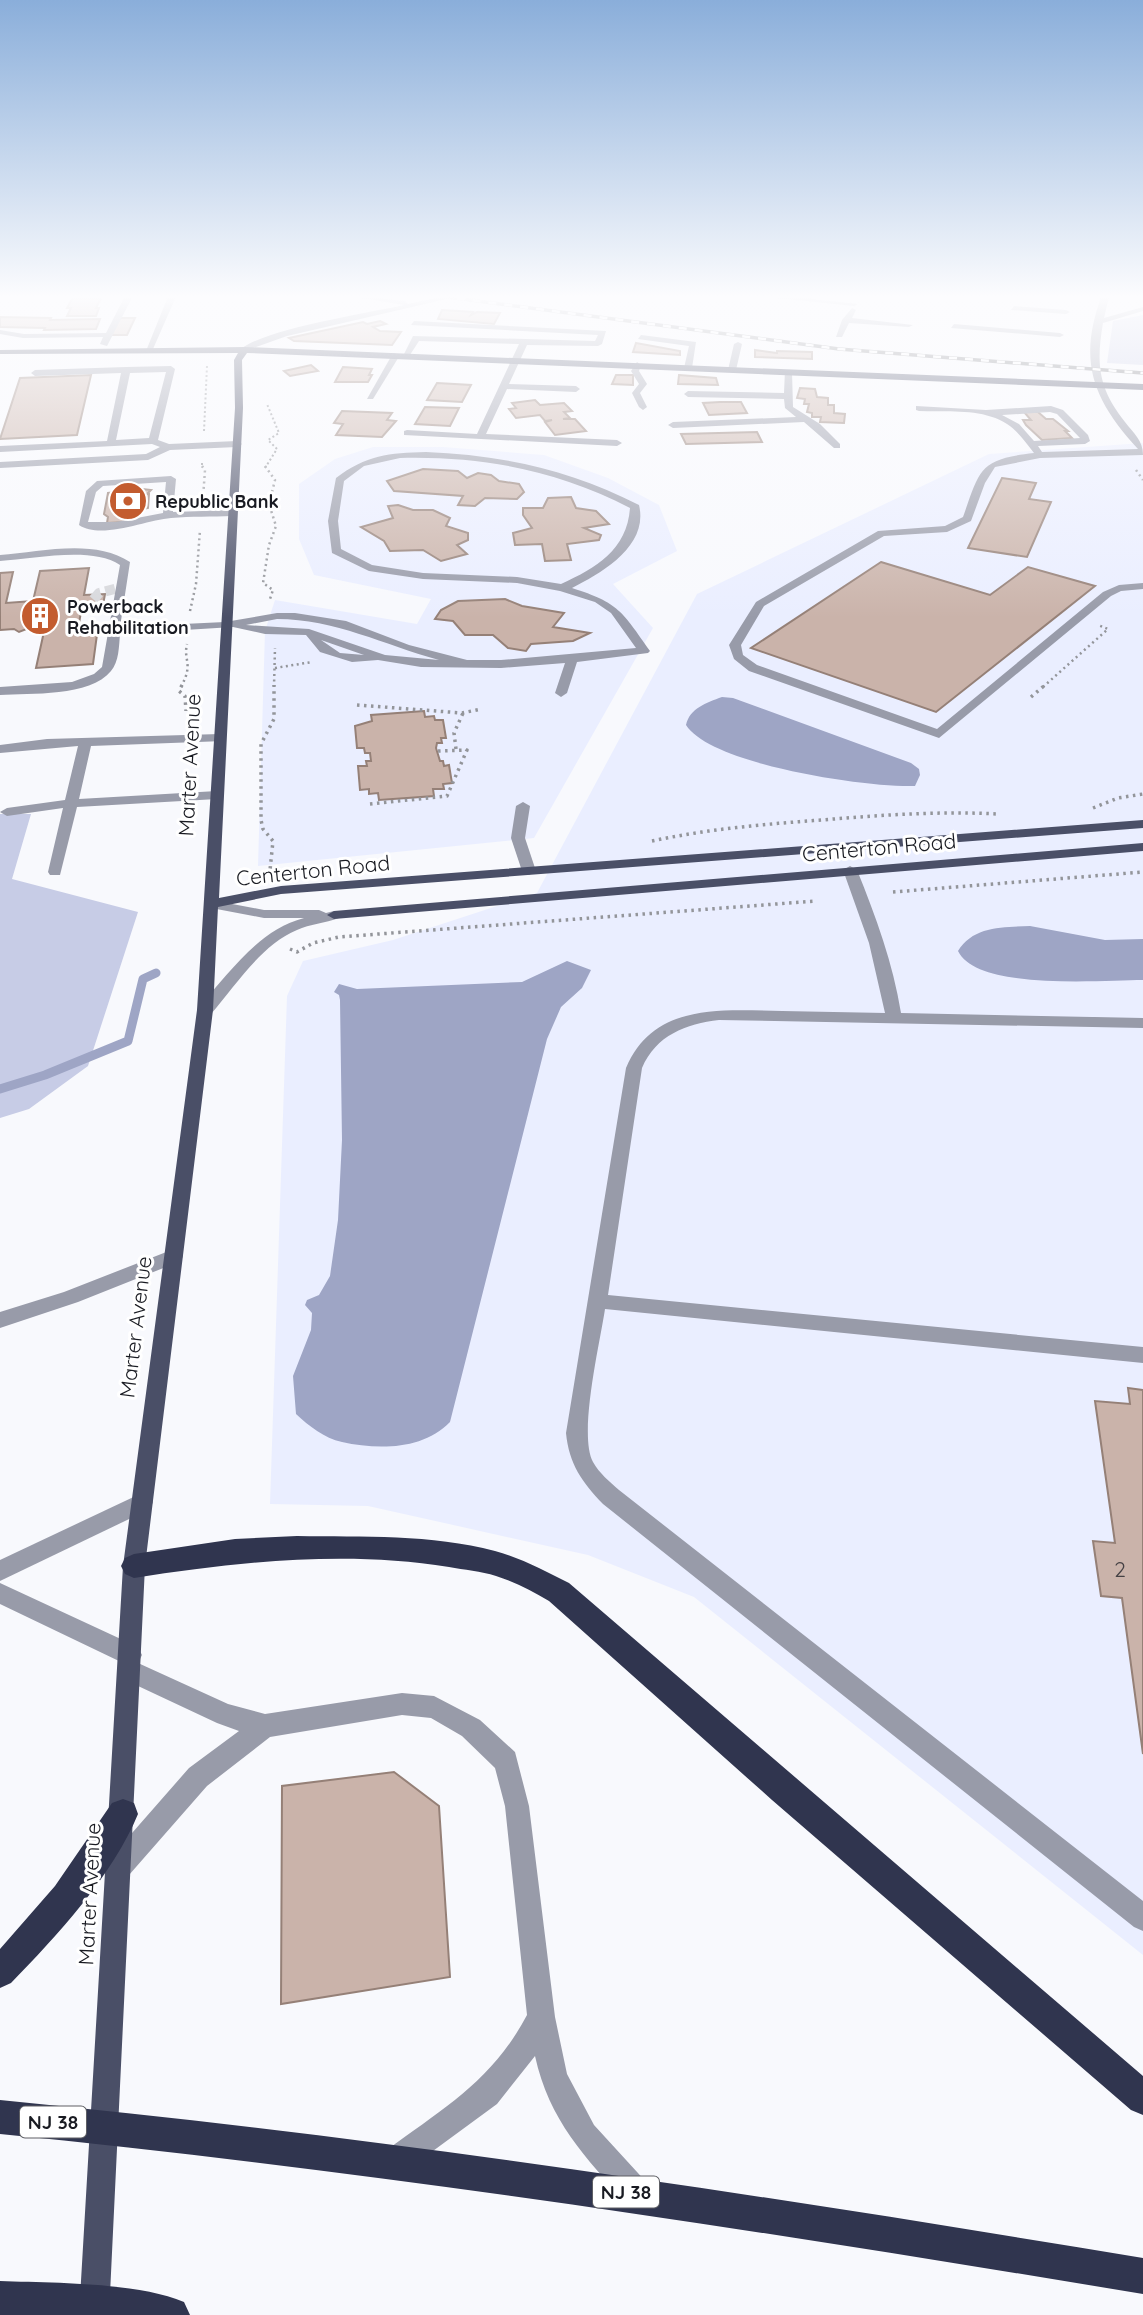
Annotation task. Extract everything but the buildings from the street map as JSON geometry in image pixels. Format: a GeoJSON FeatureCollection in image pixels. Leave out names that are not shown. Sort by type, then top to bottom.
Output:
{"type":"FeatureCollection","features":[{"type":"Feature","properties":{"kind":"highway"},"geometry":{"type":"LineString","coordinates":[[134,1566],[235,1550],[410,1549],[494,1563],[527,1575],[569,1600],[783,1789],[1143,2098]]}},
{"type":"Feature","properties":{"kind":"highway"},"geometry":{"type":"LineString","coordinates":[[0,1972],[42,1929],[94,1863],[123,1814]]}},
{"type":"Feature","properties":{"kind":"highway","name":"NJ 38"},"geometry":{"type":"LineString","coordinates":[[0,2118],[106,2127],[638,2194],[1143,2276]]}},
{"type":"Feature","properties":{"kind":"highway"},"geometry":{"type":"LineString","coordinates":[[0,2299],[94,2310],[171,2315]]}},
{"type":"Feature","properties":{"kind":"main road","name":"Marter Avenue"},"geometry":{"type":"LineString","coordinates":[[94,2310],[123,1814],[134,1566],[205,1010],[237,402]]}},
{"type":"Feature","properties":{"kind":"main road","name":"Centerton Road"},"geometry":{"type":"LineString","coordinates":[[211,904],[281,890],[1143,824]]}},
{"type":"Feature","properties":{"kind":"main road","name":"Centerton Road"},"geometry":{"type":"LineString","coordinates":[[334,915],[1143,847]]}},
{"type":"Feature","properties":{"kind":"street"},"geometry":{"type":"LineString","coordinates":[[111,443],[120,402]]}},
{"type":"Feature","properties":{"kind":"street"},"geometry":{"type":"LineString","coordinates":[[153,441],[163,402]]}},
{"type":"Feature","properties":{"kind":"street"},"geometry":{"type":"LineString","coordinates":[[480,437],[496,402]]}},
{"type":"Feature","properties":{"kind":"street"},"geometry":{"type":"LineString","coordinates":[[640,402],[643,407]]}},
{"type":"Feature","properties":{"kind":"street"},"geometry":{"type":"LineString","coordinates":[[788,402],[789,408],[837,446]]}},
{"type":"Feature","properties":{"kind":"street"},"geometry":{"type":"LineString","coordinates":[[1108,402],[1115,416],[1143,451]]}},
{"type":"Feature","properties":{"kind":"street"},"geometry":{"type":"LineString","coordinates":[[919,408],[983,413],[1051,409],[1060,412],[1085,437],[1085,441],[1031,444]]}},
{"type":"Feature","properties":{"kind":"street"},"geometry":{"type":"LineString","coordinates":[[983,413],[1010,421],[1043,457]]}},
{"type":"Feature","properties":{"kind":"street"},"geometry":{"type":"LineString","coordinates":[[673,425],[806,419]]}},
{"type":"Feature","properties":{"kind":"street"},"geometry":{"type":"LineString","coordinates":[[407,433],[617,443]]}},
{"type":"Feature","properties":{"kind":"street"},"geometry":{"type":"LineString","coordinates":[[0,449],[153,441],[168,447]]}},
{"type":"Feature","properties":{"kind":"street"},"geometry":{"type":"LineString","coordinates":[[0,465],[148,457],[168,447],[237,444]]}},
{"type":"Feature","properties":{"kind":"street"},"geometry":{"type":"LineString","coordinates":[[1143,451],[1006,459],[992,465],[984,476],[967,519],[947,529],[882,533],[760,604],[735,645],[738,657],[753,668],[939,734],[1107,594],[1119,589],[1143,586]]}},
{"type":"Feature","properties":{"kind":"street"},"geometry":{"type":"LineString","coordinates":[[225,625],[265,631],[309,632],[319,645],[335,654],[359,659],[383,658],[421,663],[501,664],[644,651],[615,611],[599,600],[562,588],[517,580],[423,576],[369,568],[335,551],[333,522],[339,480],[361,464],[393,456],[508,462],[546,470],[603,490],[635,507],[636,521],[620,554],[601,570],[562,588]]}},
{"type":"Feature","properties":{"kind":"street"},"geometry":{"type":"LineString","coordinates":[[168,515],[171,479],[100,483],[91,491],[84,525],[131,525],[168,515],[232,513]]}},
{"type":"Feature","properties":{"kind":"street"},"geometry":{"type":"LineString","coordinates":[[0,558],[96,553],[122,560],[125,564],[109,666],[96,678],[70,686],[0,691]]}},
{"type":"Feature","properties":{"kind":"street"},"geometry":{"type":"LineString","coordinates":[[114,631],[225,625],[277,615],[328,620],[359,628],[405,647],[465,663]]}},
{"type":"Feature","properties":{"kind":"street"},"geometry":{"type":"LineString","coordinates":[[561,692],[572,659]]}},
{"type":"Feature","properties":{"kind":"street"},"geometry":{"type":"LineString","coordinates":[[0,750],[47,743],[220,738]]}},
{"type":"Feature","properties":{"kind":"street"},"geometry":{"type":"LineString","coordinates":[[55,872],[85,743]]}},
{"type":"Feature","properties":{"kind":"street"},"geometry":{"type":"LineString","coordinates":[[7,812],[72,803],[217,796]]}},
{"type":"Feature","properties":{"kind":"street"},"geometry":{"type":"LineString","coordinates":[[523,806],[518,838],[529,871]]}},
{"type":"Feature","properties":{"kind":"street"},"geometry":{"type":"LineString","coordinates":[[850,870],[875,932],[891,993],[894,1018]]}},
{"type":"Feature","properties":{"kind":"street","name":"Centerton Road"},"geometry":{"type":"LineString","coordinates":[[211,904],[264,914],[334,915]]}},
{"type":"Feature","properties":{"kind":"street"},"geometry":{"type":"LineString","coordinates":[[205,1010],[244,965],[270,941],[290,928],[334,915]]}},
{"type":"Feature","properties":{"kind":"street"},"geometry":{"type":"LineString","coordinates":[[1143,1023],[719,1015],[678,1024],[654,1038],[642,1050],[634,1068],[576,1433],[577,1452],[583,1468],[611,1497],[1143,1918]]}},
{"type":"Feature","properties":{"kind":"street"},"geometry":{"type":"LineString","coordinates":[[0,1321],[71,1297],[174,1256]]}},
{"type":"Feature","properties":{"kind":"street"},"geometry":{"type":"LineString","coordinates":[[597,1301],[1143,1355]]}},
{"type":"Feature","properties":{"kind":"street"},"geometry":{"type":"LineString","coordinates":[[0,1571],[142,1502]]}},
{"type":"Feature","properties":{"kind":"street"},"geometry":{"type":"LineString","coordinates":[[0,1593],[225,1716],[265,1726],[402,1704],[434,1707],[471,1728],[506,1761],[517,1806],[541,2017],[554,2078],[584,2135],[638,2194]]}},
{"type":"Feature","properties":{"kind":"street"},"geometry":{"type":"LineString","coordinates":[[120,1866],[198,1777],[265,1726]]}},
{"type":"Feature","properties":{"kind":"street"},"geometry":{"type":"LineString","coordinates":[[394,2162],[486,2094],[523,2050],[541,2017]]}},
{"type":"Feature","properties":{"kind":"path"},"geometry":{"type":"LineString","coordinates":[[203,439],[205,402]]}},
{"type":"Feature","properties":{"kind":"path"},"geometry":{"type":"LineString","coordinates":[[267,404],[271,408],[274,427],[279,433],[268,440],[277,449],[264,467],[275,480],[270,492],[268,512],[276,526],[271,533],[269,563],[263,583],[273,590],[270,598],[272,606]]}},
{"type":"Feature","properties":{"kind":"path"},"geometry":{"type":"LineString","coordinates":[[202,507],[205,470],[202,468],[203,456]]}},
{"type":"Feature","properties":{"kind":"path"},"geometry":{"type":"LineString","coordinates":[[190,614],[196,584],[200,522]]}},
{"type":"Feature","properties":{"kind":"path"},"geometry":{"type":"LineString","coordinates":[[1031,697],[1108,629],[1097,625]]}},
{"type":"Feature","properties":{"kind":"path"},"geometry":{"type":"LineString","coordinates":[[265,874],[270,870],[273,841],[263,829],[261,820],[260,756],[261,744],[274,719],[275,642]]}},
{"type":"Feature","properties":{"kind":"path"},"geometry":{"type":"LineString","coordinates":[[186,711],[185,696],[179,691],[186,681],[189,665],[185,652],[187,644]]}},
{"type":"Feature","properties":{"kind":"path"},"geometry":{"type":"LineString","coordinates":[[357,705],[463,713],[481,709]]}},
{"type":"Feature","properties":{"kind":"path"},"geometry":{"type":"LineString","coordinates":[[456,749],[454,733],[463,713]]}},
{"type":"Feature","properties":{"kind":"path"},"geometry":{"type":"LineString","coordinates":[[370,804],[448,795],[467,750],[437,751]]}},
{"type":"Feature","properties":{"kind":"path"},"geometry":{"type":"LineString","coordinates":[[1083,810],[1118,798],[1143,794]]}},
{"type":"Feature","properties":{"kind":"path"},"geometry":{"type":"LineString","coordinates":[[649,841],[707,829],[936,811],[1003,815]]}},
{"type":"Feature","properties":{"kind":"path"},"geometry":{"type":"LineString","coordinates":[[893,892],[1143,873]]}},
{"type":"Feature","properties":{"kind":"path"},"geometry":{"type":"LineString","coordinates":[[281,945],[297,952],[313,943],[339,937],[816,901]]}},
{"type":"Feature","properties":{"kind":"shaded area"},"geometry":{"type":"Polygon","coordinates":[[[1143,443],[1143,1955],[694,1597],[588,1555],[368,1506],[270,1504],[287,996],[303,961],[393,940],[537,893],[697,594],[989,454],[1143,443]]]}},
{"type":"Feature","properties":{"kind":"shaded area"},"geometry":{"type":"Polygon","coordinates":[[[373,447],[443,447],[544,455],[608,478],[659,505],[677,551],[613,584],[653,628],[534,838],[258,866],[265,631],[275,600],[417,624],[431,599],[314,575],[299,539],[299,484],[335,459],[373,447]]]}},
{"type":"Feature","properties":{"kind":"shaded area"},"geometry":{"type":"Polygon","coordinates":[[[722,697],[733,698],[911,763],[919,769],[920,775],[915,786],[863,783],[793,771],[726,752],[701,739],[686,725],[695,710],[722,697]]]}},
{"type":"Feature","properties":{"kind":"shaded area"},"geometry":{"type":"Polygon","coordinates":[[[0,814],[31,814],[12,879],[138,912],[88,1066],[29,1109],[0,1118],[0,814]]]}},
{"type":"Feature","properties":{"kind":"shaded area"},"geometry":{"type":"Polygon","coordinates":[[[1030,926],[1105,940],[1143,939],[1143,980],[1042,981],[1014,978],[970,964],[958,951],[964,943],[980,932],[1030,926]]]}},
{"type":"Feature","properties":{"kind":"shaded area"},"geometry":{"type":"Polygon","coordinates":[[[567,961],[591,970],[582,988],[561,1007],[547,1039],[450,1422],[427,1438],[399,1446],[356,1445],[323,1435],[296,1414],[293,1376],[311,1330],[312,1313],[305,1305],[307,1300],[319,1295],[330,1276],[338,1220],[342,1140],[340,1000],[339,995],[334,992],[339,984],[357,989],[522,982],[567,961]]]}},
{"type":"Feature","properties":{"kind":"waterway"},"geometry":{"type":"LineString","coordinates":[[0,1089],[45,1075],[128,1041],[143,979],[156,973]]}},
{"type":"Feature","properties":{"kind":"tunnel"},"geometry":{"type":"LineString","coordinates":[[118,610],[97,607],[93,600],[99,593],[122,587]]}},
{"type":"Feature","properties":{"kind":"place","name":"Republic Bank"},"geometry":{"type":"Point","coordinates":[128,501]}},
{"type":"Feature","properties":{"kind":"place","name":"Powerback Rehabilitation"},"geometry":{"type":"Point","coordinates":[40,616]}}]}
